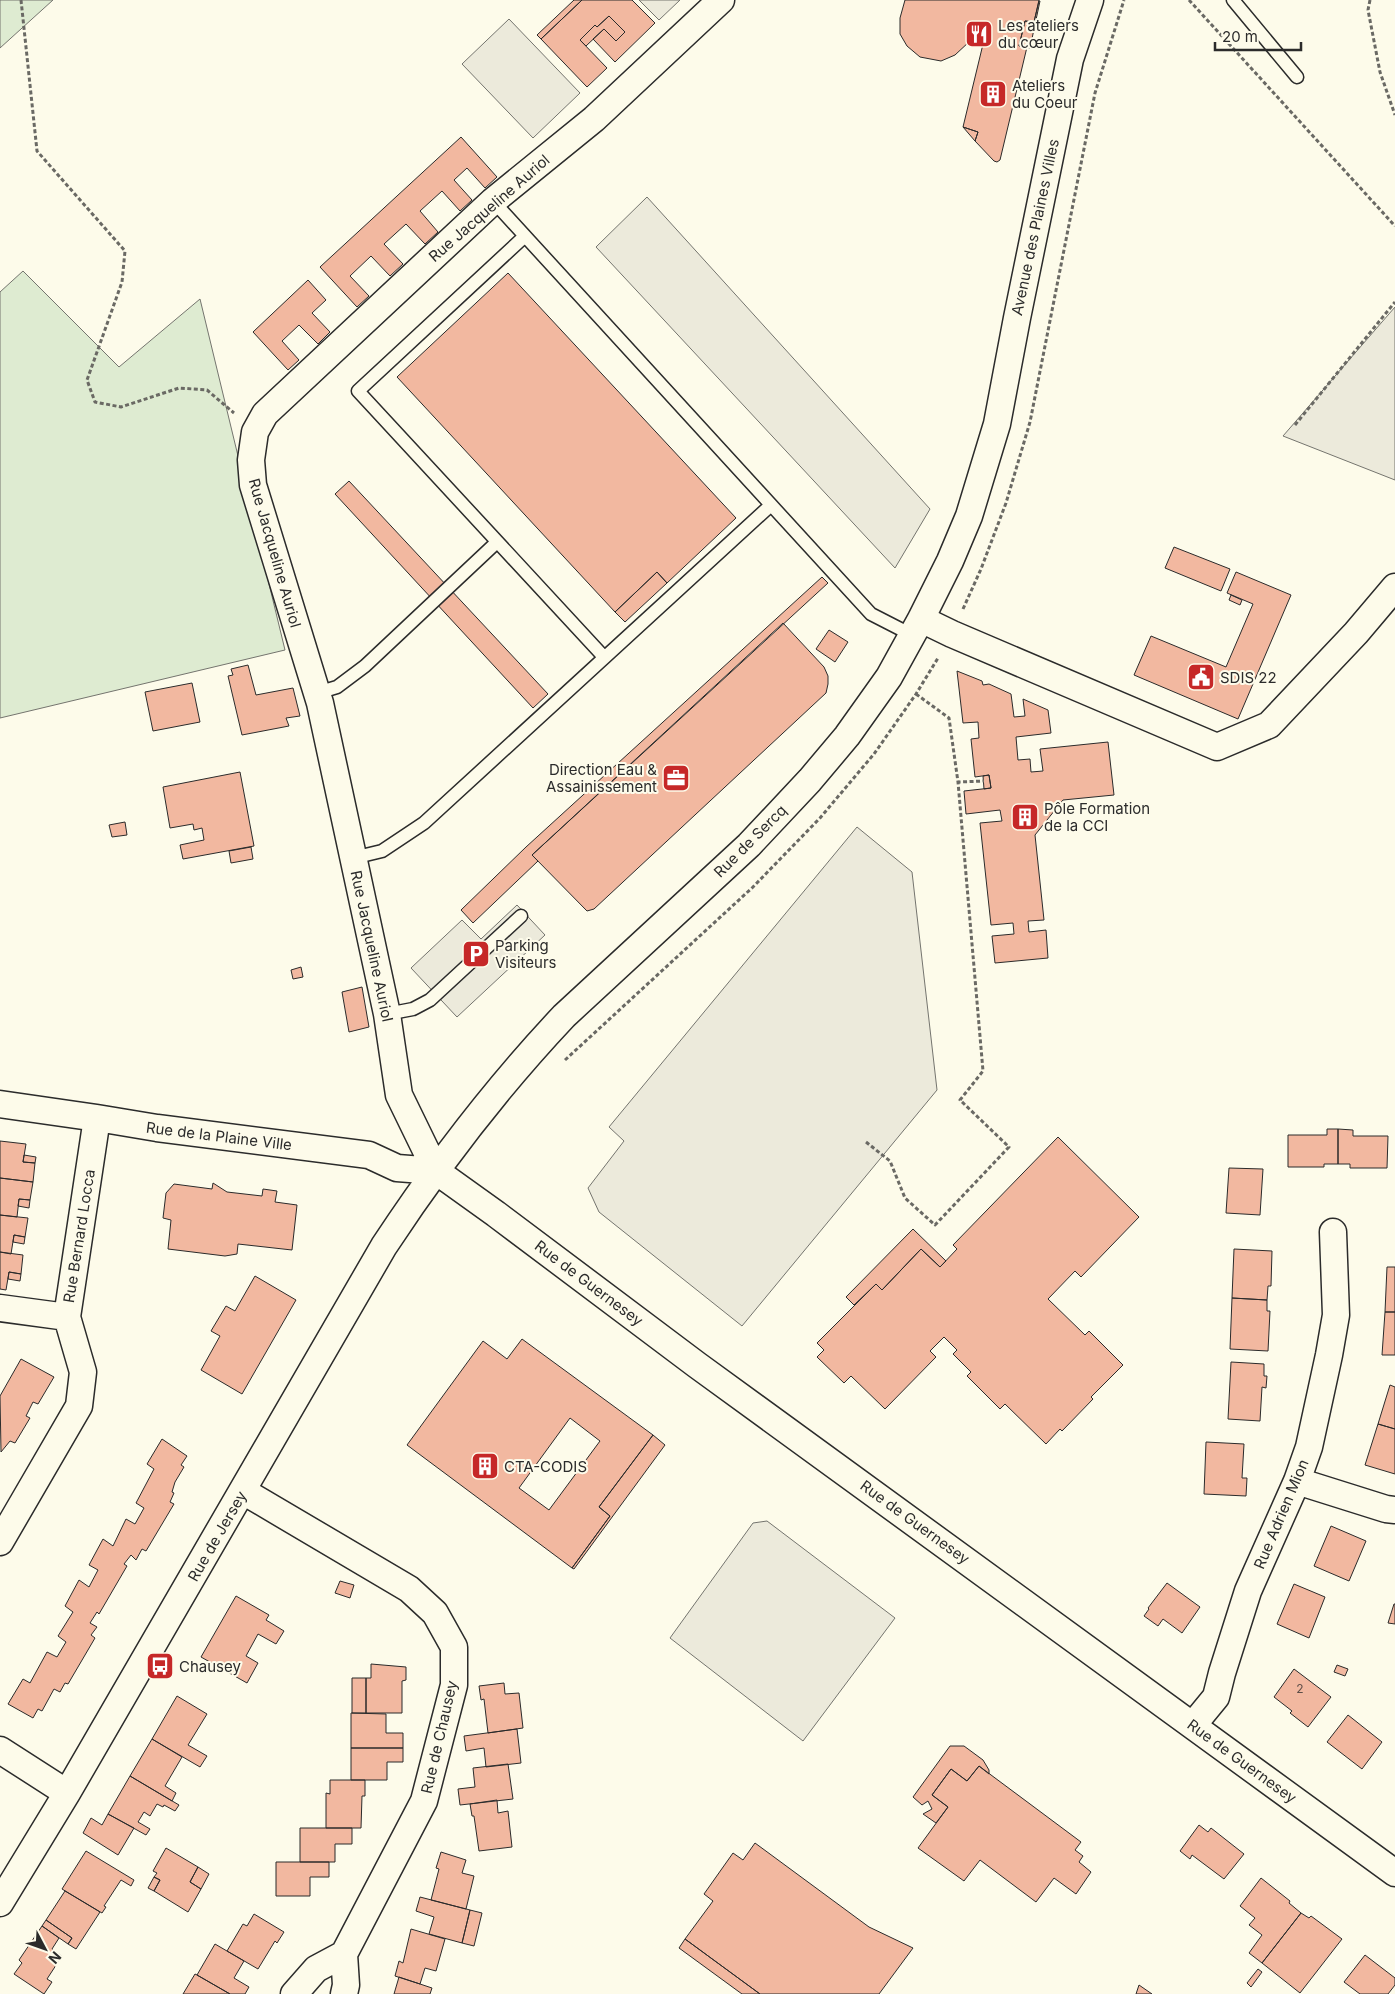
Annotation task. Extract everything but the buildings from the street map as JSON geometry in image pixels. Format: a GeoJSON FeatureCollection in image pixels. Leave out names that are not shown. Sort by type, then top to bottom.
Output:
{"type":"FeatureCollection","features":[{"type":"Feature","properties":{"kind":"street","name":"Rue Jacqueline Auriol"},"geometry":{"type":"LineString","coordinates":[[436,1171],[399,1096],[387,1014],[317,694],[253,485],[251,460],[255,432],[264,414],[493,202],[594,120],[721,0]]}},
{"type":"Feature","properties":{"kind":"street","name":"Avenue des Plaines Villes"},"geometry":{"type":"LineString","coordinates":[[988,457],[997,424],[1016,318],[1070,59],[1090,0]]}},
{"type":"Feature","properties":{"kind":"street","name":"Rue de Sercq"},"geometry":{"type":"LineString","coordinates":[[436,1171],[498,1090],[564,1016],[749,845],[848,736],[889,677],[950,561],[969,516],[988,457]]}},
{"type":"Feature","properties":{"kind":"street"},"geometry":{"type":"LineString","coordinates":[[916,627],[952,634],[1217,747],[1269,725],[1356,633],[1395,587]]}},
{"type":"Feature","properties":{"kind":"street","name":"Rue de la Plaine Ville"},"geometry":{"type":"LineString","coordinates":[[0,1104],[157,1128],[369,1155],[397,1168],[436,1171]]}},
{"type":"Feature","properties":{"kind":"street","name":"Rue Bernard Locca"},"geometry":{"type":"LineString","coordinates":[[0,1542],[79,1406],[83,1372],[67,1317],[97,1118]]}},
{"type":"Feature","properties":{"kind":"street","name":"Rue de Jersey"},"geometry":{"type":"LineString","coordinates":[[0,1903],[67,1793],[384,1246],[436,1171]]}},
{"type":"Feature","properties":{"kind":"street","name":"Rue de Guernesey"},"geometry":{"type":"LineString","coordinates":[[436,1171],[697,1365],[1395,1873]]}},
{"type":"Feature","properties":{"kind":"street","name":"Rue Adrien Mion"},"geometry":{"type":"LineString","coordinates":[[1194,1725],[1216,1697],[1248,1591],[1297,1481],[1308,1447],[1336,1315],[1333,1232]]}},
{"type":"Feature","properties":{"kind":"street"},"geometry":{"type":"LineString","coordinates":[[0,1308],[67,1317]]}},
{"type":"Feature","properties":{"kind":"street"},"geometry":{"type":"LineString","coordinates":[[1297,1481],[1376,1506],[1395,1510]]}},
{"type":"Feature","properties":{"kind":"street","name":"Rue de Chausey"},"geometry":{"type":"LineString","coordinates":[[243,1491],[410,1589],[435,1613],[454,1647],[454,1685],[424,1801],[344,1954]]}},
{"type":"Feature","properties":{"kind":"street"},"geometry":{"type":"LineString","coordinates":[[0,1750],[67,1793]]}},
{"type":"Feature","properties":{"kind":"street"},"geometry":{"type":"LineString","coordinates":[[294,1994],[316,1969],[344,1954],[346,1985],[344,1994]]}},
{"type":"Feature","properties":{"kind":"lane"},"geometry":{"type":"LineString","coordinates":[[1233,0],[1297,77]]}},
{"type":"Feature","properties":{"kind":"lane"},"geometry":{"type":"LineString","coordinates":[[493,202],[870,614],[916,627]]}},
{"type":"Feature","properties":{"kind":"lane"},"geometry":{"type":"LineString","coordinates":[[525,236],[358,391],[604,658]]}},
{"type":"Feature","properties":{"kind":"lane"},"geometry":{"type":"LineString","coordinates":[[353,858],[382,851],[424,823],[771,505]]}},
{"type":"Feature","properties":{"kind":"lane"},"geometry":{"type":"LineString","coordinates":[[317,694],[337,687],[365,666],[497,542]]}},
{"type":"Feature","properties":{"kind":"lane"},"geometry":{"type":"LineString","coordinates":[[387,1014],[413,1009],[430,1000],[521,916]]}},
{"type":"Feature","properties":{"kind":"path"},"geometry":{"type":"LineString","coordinates":[[21,0],[37,151],[125,252],[122,282],[88,380],[95,402],[121,407],[180,388],[207,390],[255,432]]}},
{"type":"Feature","properties":{"kind":"path"},"geometry":{"type":"LineString","coordinates":[[1189,0],[1395,226]]}},
{"type":"Feature","properties":{"kind":"path"},"geometry":{"type":"LineString","coordinates":[[1370,0],[1368,10],[1380,72],[1395,115]]}},
{"type":"Feature","properties":{"kind":"path"},"geometry":{"type":"LineString","coordinates":[[1295,425],[1395,302]]}},
{"type":"Feature","properties":{"kind":"path"},"geometry":{"type":"LineString","coordinates":[[866,1142],[890,1160],[904,1198],[935,1225],[1009,1147],[960,1100],[983,1071],[958,782],[949,718],[916,694]]}},
{"type":"Feature","properties":{"kind":"path"},"geometry":{"type":"LineString","coordinates":[[958,782],[984,782]]}},
{"type":"Feature","properties":{"kind":"green space"},"geometry":{"type":"Polygon","coordinates":[[[0,0],[53,0],[0,48],[0,0]]]}},
{"type":"Feature","properties":{"kind":"green space"},"geometry":{"type":"Polygon","coordinates":[[[23,271],[119,367],[200,299],[285,650],[0,718],[0,292],[23,271]]]}},
{"type":"Feature","properties":{"kind":"shaded area"},"geometry":{"type":"Polygon","coordinates":[[[639,0],[680,0],[659,20],[639,0]]]}},
{"type":"Feature","properties":{"kind":"shaded area"},"geometry":{"type":"Polygon","coordinates":[[[509,19],[580,93],[533,138],[462,64],[509,19]]]}},
{"type":"Feature","properties":{"kind":"shaded area"},"geometry":{"type":"Polygon","coordinates":[[[647,197],[930,509],[895,568],[596,247],[647,197]]]}},
{"type":"Feature","properties":{"kind":"shaded area"},"geometry":{"type":"Polygon","coordinates":[[[1395,307],[1395,480],[1283,436],[1395,307]]]}},
{"type":"Feature","properties":{"kind":"shaded area"},"geometry":{"type":"Polygon","coordinates":[[[857,827],[912,872],[937,1090],[742,1326],[599,1212],[588,1188],[624,1141],[609,1127],[857,827]]]}},
{"type":"Feature","properties":{"kind":"shaded area","name":"Parking Visiteurs"},"geometry":{"type":"Polygon","coordinates":[[[517,905],[545,935],[457,1017],[411,968],[462,920],[481,939],[517,905]]]}},
{"type":"Feature","properties":{"kind":"shaded area"},"geometry":{"type":"Polygon","coordinates":[[[767,1521],[895,1618],[803,1741],[670,1638],[753,1523],[767,1521]]]}},
{"type":"Feature","properties":{"kind":"place","name":"Les ateliers du cœur"},"geometry":{"type":"Point","coordinates":[979,34]}},
{"type":"Feature","properties":{"kind":"place","name":"Ateliers du Coeur"},"geometry":{"type":"Point","coordinates":[993,94]}},
{"type":"Feature","properties":{"kind":"place","name":"SDIS 22"},"geometry":{"type":"Point","coordinates":[1201,677]}},
{"type":"Feature","properties":{"kind":"place","name":"Direction Eau & Assainissement"},"geometry":{"type":"Point","coordinates":[676,778]}},
{"type":"Feature","properties":{"kind":"place","name":"Pôle Formation de la CCI"},"geometry":{"type":"Point","coordinates":[1025,817]}},
{"type":"Feature","properties":{"kind":"place","name":"Parking Visiteurs"},"geometry":{"type":"Point","coordinates":[476,954]}},
{"type":"Feature","properties":{"kind":"place","name":"CTA-CODIS"},"geometry":{"type":"Point","coordinates":[485,1466]}},
{"type":"Feature","properties":{"kind":"place","name":"Chausey"},"geometry":{"type":"Point","coordinates":[160,1666]}}]}
